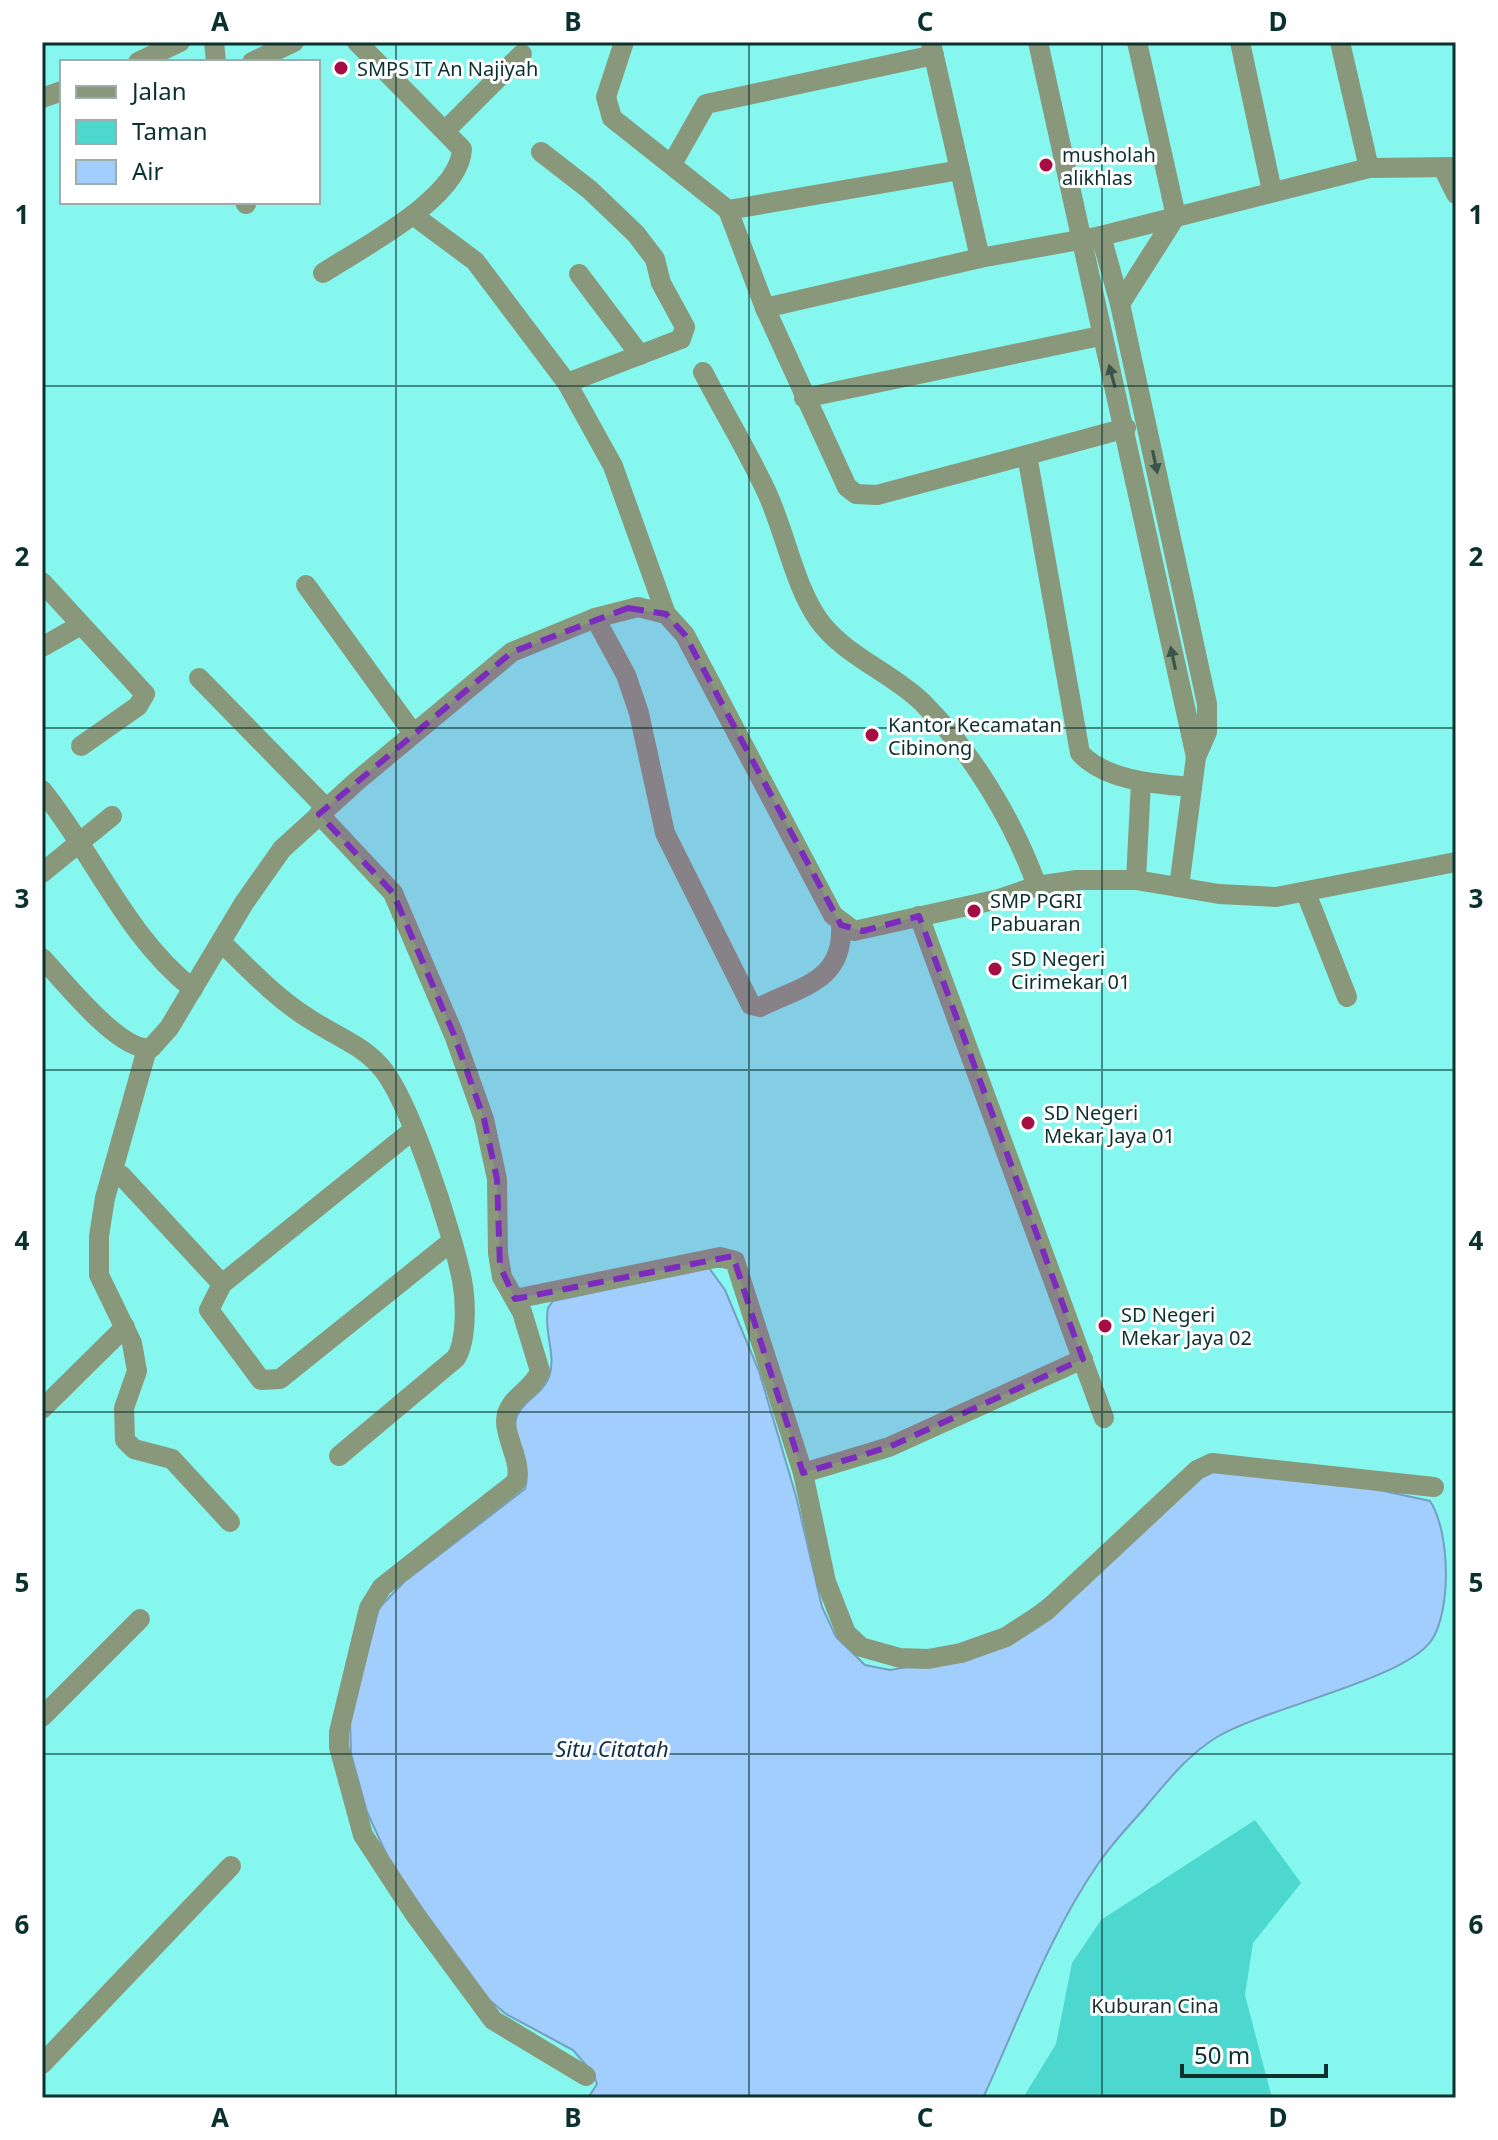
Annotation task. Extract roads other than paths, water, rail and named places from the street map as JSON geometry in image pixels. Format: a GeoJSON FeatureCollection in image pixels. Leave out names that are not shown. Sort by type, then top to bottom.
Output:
{"type":"FeatureCollection","features":[{"type":"Feature","properties":{"kind":"street"},"geometry":{"type":"LineString","coordinates":[[142,60],[180,42]]}},
{"type":"Feature","properties":{"kind":"street"},"geometry":{"type":"LineString","coordinates":[[256,60],[294,42]]}},
{"type":"Feature","properties":{"kind":"street"},"geometry":{"type":"LineString","coordinates":[[323,273],[413,215],[446,183],[462,162],[462,149],[357,42]]}},
{"type":"Feature","properties":{"kind":"street"},"geometry":{"type":"LineString","coordinates":[[624,42],[606,97],[612,118],[728,210],[765,308],[804,398],[839,475],[856,494],[877,495],[1126,428]]}},
{"type":"Feature","properties":{"kind":"street"},"geometry":{"type":"LineString","coordinates":[[1038,42],[1100,336],[1126,428],[1196,757]]}},
{"type":"Feature","properties":{"kind":"street"},"geometry":{"type":"LineString","coordinates":[[1120,304],[1176,216],[1137,42]]}},
{"type":"Feature","properties":{"kind":"street"},"geometry":{"type":"LineString","coordinates":[[1240,42],[1272,191]]}},
{"type":"Feature","properties":{"kind":"street"},"geometry":{"type":"LineString","coordinates":[[1340,42],[1369,168]]}},
{"type":"Feature","properties":{"kind":"street"},"geometry":{"type":"LineString","coordinates":[[672,164],[706,104],[932,49],[980,258]]}},
{"type":"Feature","properties":{"kind":"street"},"geometry":{"type":"LineString","coordinates":[[445,131],[522,54]]}},
{"type":"Feature","properties":{"kind":"street"},"geometry":{"type":"LineString","coordinates":[[541,152],[623,220],[655,259],[661,283],[685,327],[681,339],[567,383]]}},
{"type":"Feature","properties":{"kind":"street"},"geometry":{"type":"LineString","coordinates":[[765,308],[980,258],[1082,247],[1101,236],[1369,168],[1450,168],[1456,194]]}},
{"type":"Feature","properties":{"kind":"street"},"geometry":{"type":"LineString","coordinates":[[728,210],[960,170]]}},
{"type":"Feature","properties":{"kind":"street"},"geometry":{"type":"LineString","coordinates":[[413,215],[475,261],[567,383],[625,492],[666,614],[685,635],[841,925],[840,952],[826,974],[760,1007],[751,1005],[665,833],[639,713],[626,675],[595,618]]}},
{"type":"Feature","properties":{"kind":"street"},"geometry":{"type":"LineString","coordinates":[[1101,236],[1120,304],[1207,704],[1207,732],[1196,757],[1179,887]]}},
{"type":"Feature","properties":{"kind":"street"},"geometry":{"type":"LineString","coordinates":[[1082,247],[1136,277]]}},
{"type":"Feature","properties":{"kind":"street"},"geometry":{"type":"LineString","coordinates":[[579,274],[640,355]]}},
{"type":"Feature","properties":{"kind":"street"},"geometry":{"type":"LineString","coordinates":[[804,398],[1100,336]]}},
{"type":"Feature","properties":{"kind":"street"},"geometry":{"type":"LineString","coordinates":[[703,372],[767,493],[809,606],[820,622],[844,644],[921,702],[960,748],[1021,844],[1037,886]]}},
{"type":"Feature","properties":{"kind":"street"},"geometry":{"type":"LineString","coordinates":[[1027,455],[1080,753],[1094,765],[1141,782],[1192,787]]}},
{"type":"Feature","properties":{"kind":"street"},"geometry":{"type":"LineString","coordinates":[[42,582],[145,694],[138,706],[81,746]]}},
{"type":"Feature","properties":{"kind":"street"},"geometry":{"type":"LineString","coordinates":[[306,585],[413,733]]}},
{"type":"Feature","properties":{"kind":"street"},"geometry":{"type":"LineString","coordinates":[[230,1522],[172,1459],[134,1449],[125,1440],[124,1408],[137,1371],[125,1327],[99,1275],[99,1236],[105,1198],[147,1049],[169,1028],[261,877],[282,849],[413,733],[512,652],[595,618],[638,607],[666,614]]}},
{"type":"Feature","properties":{"kind":"street"},"geometry":{"type":"LineString","coordinates":[[42,647],[81,625]]}},
{"type":"Feature","properties":{"kind":"street"},"geometry":{"type":"LineString","coordinates":[[199,678],[323,811],[393,893],[454,1035],[484,1119],[497,1179],[500,1266],[540,1371],[507,1412],[507,1434],[519,1474],[510,1488],[382,1587],[374,1598],[343,1716],[339,1747],[363,1835],[414,1913],[493,2020],[586,2076]]}},
{"type":"Feature","properties":{"kind":"street"},"geometry":{"type":"LineString","coordinates":[[1126,880],[1141,782]]}},
{"type":"Feature","properties":{"kind":"street"},"geometry":{"type":"LineString","coordinates":[[42,790],[144,944],[193,989]]}},
{"type":"Feature","properties":{"kind":"street"},"geometry":{"type":"LineString","coordinates":[[42,873],[81,845],[112,816]]}},
{"type":"Feature","properties":{"kind":"street"},"geometry":{"type":"LineString","coordinates":[[841,925],[863,931],[1037,886],[1077,880],[1126,880],[1261,896],[1306,893],[1456,862]]}},
{"type":"Feature","properties":{"kind":"street"},"geometry":{"type":"LineString","coordinates":[[1306,893],[1347,997]]}},
{"type":"Feature","properties":{"kind":"street"},"geometry":{"type":"LineString","coordinates":[[919,916],[1104,1418]]}},
{"type":"Feature","properties":{"kind":"street"},"geometry":{"type":"LineString","coordinates":[[221,942],[295,1009],[373,1058],[395,1088],[452,1241],[463,1283],[459,1353],[440,1374],[339,1456]]}},
{"type":"Feature","properties":{"kind":"street"},"geometry":{"type":"LineString","coordinates":[[42,958],[120,1037],[147,1049]]}},
{"type":"Feature","properties":{"kind":"street"},"geometry":{"type":"LineString","coordinates":[[413,1130],[222,1284],[210,1302],[212,1318],[261,1380],[271,1382],[280,1379],[452,1241]]}},
{"type":"Feature","properties":{"kind":"street"},"geometry":{"type":"LineString","coordinates":[[121,1175],[222,1284]]}},
{"type":"Feature","properties":{"kind":"street"},"geometry":{"type":"LineString","coordinates":[[515,1299],[720,1257],[735,1261],[803,1473],[826,1582],[846,1633],[875,1652],[909,1659],[961,1653],[1006,1637],[1029,1624],[1197,1470],[1212,1463],[1434,1487]]}},
{"type":"Feature","properties":{"kind":"street"},"geometry":{"type":"LineString","coordinates":[[42,1409],[125,1327]]}},
{"type":"Feature","properties":{"kind":"street"},"geometry":{"type":"LineString","coordinates":[[803,1473],[889,1447],[1083,1359]]}},
{"type":"Feature","properties":{"kind":"street"},"geometry":{"type":"LineString","coordinates":[[42,1717],[140,1619]]}},
{"type":"Feature","properties":{"kind":"street"},"geometry":{"type":"LineString","coordinates":[[42,2064],[231,1866]]}},
{"type":"Feature","properties":{"kind":"water","name":"Situ Citatah"},"geometry":{"type":"Polygon","coordinates":[[[709,1268],[725,1290],[759,1371],[796,1496],[822,1607],[836,1637],[865,1665],[890,1670],[973,1656],[1208,1471],[1356,1485],[1430,1501],[1437,1514],[1446,1571],[1443,1611],[1431,1641],[1416,1655],[1364,1681],[1267,1715],[1217,1737],[1180,1768],[1109,1849],[1080,1891],[1036,1978],[983,2098],[588,2098],[597,2084],[593,2073],[573,2050],[506,2014],[481,1993],[390,1862],[367,1812],[351,1754],[350,1719],[379,1608],[404,1582],[525,1489],[527,1472],[516,1436],[516,1419],[523,1406],[541,1390],[549,1377],[552,1360],[548,1308],[553,1301],[709,1268]]]}},
{"type":"Feature","properties":{"kind":"place","name":"SMPS IT An Najiyah"},"geometry":{"type":"Point","coordinates":[341,68]}},
{"type":"Feature","properties":{"kind":"place","name":"musholah alikhlas"},"geometry":{"type":"Point","coordinates":[1046,165]}},
{"type":"Feature","properties":{"kind":"place","name":"Kantor Kecamatan Cibinong"},"geometry":{"type":"Point","coordinates":[872,735]}},
{"type":"Feature","properties":{"kind":"place","name":"SMP PGRI Pabuaran"},"geometry":{"type":"Point","coordinates":[974,911]}},
{"type":"Feature","properties":{"kind":"place","name":"SD Negeri Cirimekar 01"},"geometry":{"type":"Point","coordinates":[995,969]}},
{"type":"Feature","properties":{"kind":"place","name":"SD Negeri Mekar Jaya 01"},"geometry":{"type":"Point","coordinates":[1028,1123]}},
{"type":"Feature","properties":{"kind":"place","name":"SD Negeri Mekar Jaya 02"},"geometry":{"type":"Point","coordinates":[1105,1326]}},
{"type":"Feature","properties":{"kind":"park label","name":"Kuburan Cina"},"geometry":{"type":"Point","coordinates":[1155,2005]}}]}
